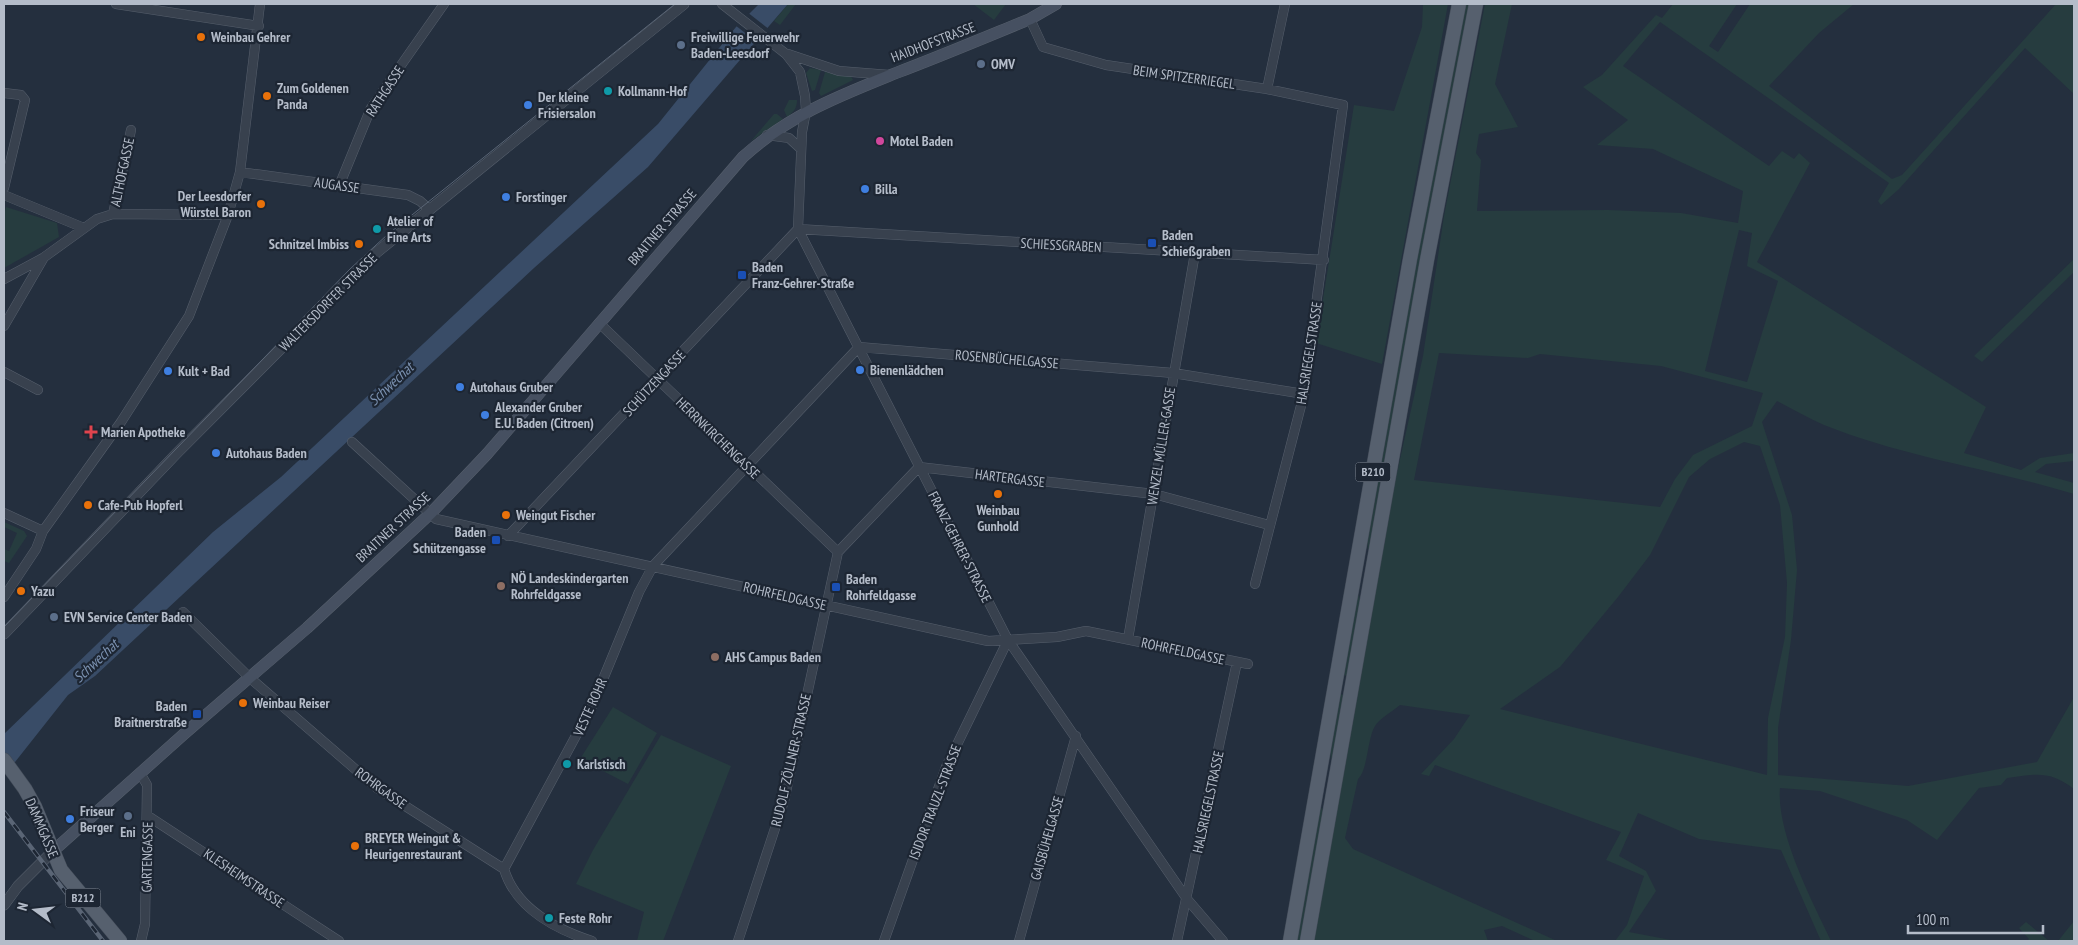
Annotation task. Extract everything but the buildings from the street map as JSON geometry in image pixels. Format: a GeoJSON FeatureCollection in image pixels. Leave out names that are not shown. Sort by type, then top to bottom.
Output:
{"type":"FeatureCollection","features":[{"type":"Feature","properties":{"kind":"main road","name":"HAIDHOFSTRASSE"},"geometry":{"type":"LineString","coordinates":[[893,75],[1030,19],[1056,4]]}},
{"type":"Feature","properties":{"kind":"main road","name":"B210"},"geometry":{"type":"LineString","coordinates":[[1290,941],[1410,258],[1459,4]]}},
{"type":"Feature","properties":{"kind":"main road","name":"B210"},"geometry":{"type":"LineString","coordinates":[[1307,941],[1427,260],[1476,4]]}},
{"type":"Feature","properties":{"kind":"main road","name":"BRAITNER STRASSE"},"geometry":{"type":"LineString","coordinates":[[52,852],[250,678],[431,514],[487,454],[744,157],[767,136],[806,111],[893,75]]}},
{"type":"Feature","properties":{"kind":"main road","name":"DAMMGASSE"},"geometry":{"type":"LineString","coordinates":[[8,765],[35,807],[60,870],[120,941]]}},
{"type":"Feature","properties":{"kind":"street"},"geometry":{"type":"LineString","coordinates":[[116,4],[259,26]]}},
{"type":"Feature","properties":{"kind":"street"},"geometry":{"type":"LineString","coordinates":[[4,597],[36,549],[43,531],[121,422],[189,316],[228,215],[240,172],[259,26],[260,4]]}},
{"type":"Feature","properties":{"kind":"street","name":"RATHGASSE"},"geometry":{"type":"LineString","coordinates":[[339,186],[371,108],[444,4]]}},
{"type":"Feature","properties":{"kind":"street","name":"WALTERSDORFER STRASSE"},"geometry":{"type":"LineString","coordinates":[[4,634],[348,280],[429,209],[683,4]]}},
{"type":"Feature","properties":{"kind":"street"},"geometry":{"type":"LineString","coordinates":[[722,4],[786,54]]}},
{"type":"Feature","properties":{"kind":"street"},"geometry":{"type":"LineString","coordinates":[[1267,88],[1285,4]]}},
{"type":"Feature","properties":{"kind":"street","name":"BEIM SPITZERRIEGEL"},"geometry":{"type":"LineString","coordinates":[[1030,19],[1043,47],[1097,62],[1267,88],[1344,105],[1343,118]]}},
{"type":"Feature","properties":{"kind":"street","name":"HAIDHOFSTRASSE"},"geometry":{"type":"LineString","coordinates":[[786,54],[839,71],[893,75]]}},
{"type":"Feature","properties":{"kind":"street","name":"FRANZ-GEHRER-STRASSE"},"geometry":{"type":"LineString","coordinates":[[786,54],[800,72],[805,96],[806,111],[801,149],[798,229],[1008,640],[1187,899],[1223,941]]}},
{"type":"Feature","properties":{"kind":"street"},"geometry":{"type":"LineString","coordinates":[[4,93],[21,95],[25,100],[4,188]]}},
{"type":"Feature","properties":{"kind":"street","name":"HALSRIEGELSTRASSE"},"geometry":{"type":"LineString","coordinates":[[1255,584],[1304,394],[1343,118]]}},
{"type":"Feature","properties":{"kind":"street","name":"ALTHOFGASSE"},"geometry":{"type":"LineString","coordinates":[[113,214],[131,130]]}},
{"type":"Feature","properties":{"kind":"street"},"geometry":{"type":"LineString","coordinates":[[767,136],[790,138],[801,149]]}},
{"type":"Feature","properties":{"kind":"street","name":"AUGASSE"},"geometry":{"type":"LineString","coordinates":[[240,172],[408,195],[420,201],[429,209]]}},
{"type":"Feature","properties":{"kind":"street"},"geometry":{"type":"LineString","coordinates":[[4,195],[84,228]]}},
{"type":"Feature","properties":{"kind":"street"},"geometry":{"type":"LineString","coordinates":[[4,279],[44,258],[97,219],[113,214],[228,215]]}},
{"type":"Feature","properties":{"kind":"street","name":"SCHIESSGRABEN"},"geometry":{"type":"LineString","coordinates":[[798,229],[1324,260]]}},
{"type":"Feature","properties":{"kind":"street","name":"SCHÜTZENGASSE"},"geometry":{"type":"LineString","coordinates":[[508,536],[798,229]]}},
{"type":"Feature","properties":{"kind":"street","name":"WENZEL MÜLLER-GASSE"},"geometry":{"type":"LineString","coordinates":[[1128,639],[1195,253]]}},
{"type":"Feature","properties":{"kind":"street"},"geometry":{"type":"LineString","coordinates":[[4,326],[44,258]]}},
{"type":"Feature","properties":{"kind":"street","name":"HERRNKIRCHENGASSE"},"geometry":{"type":"LineString","coordinates":[[599,323],[746,466],[838,552]]}},
{"type":"Feature","properties":{"kind":"street"},"geometry":{"type":"LineString","coordinates":[[653,566],[859,347]]}},
{"type":"Feature","properties":{"kind":"street","name":"ROSENBÜCHELGASSE"},"geometry":{"type":"LineString","coordinates":[[859,347],[1173,373],[1304,394]]}},
{"type":"Feature","properties":{"kind":"street"},"geometry":{"type":"LineString","coordinates":[[4,372],[38,390]]}},
{"type":"Feature","properties":{"kind":"street","name":"ROHRFELDGASSE"},"geometry":{"type":"LineString","coordinates":[[352,442],[436,519],[988,641],[1057,637],[1086,631],[1248,664]]}},
{"type":"Feature","properties":{"kind":"street"},"geometry":{"type":"LineString","coordinates":[[826,605],[838,552],[919,467]]}},
{"type":"Feature","properties":{"kind":"street","name":"HARTERGASSE"},"geometry":{"type":"LineString","coordinates":[[919,467],[1154,494],[1269,525]]}},
{"type":"Feature","properties":{"kind":"street"},"geometry":{"type":"LineString","coordinates":[[4,513],[43,531]]}},
{"type":"Feature","properties":{"kind":"street","name":"VESTE ROHR"},"geometry":{"type":"LineString","coordinates":[[504,869],[592,706],[639,592],[653,566]]}},
{"type":"Feature","properties":{"kind":"street","name":"RUDOLF ZÖLLNER-STRASSE"},"geometry":{"type":"LineString","coordinates":[[738,941],[784,801],[826,605]]}},
{"type":"Feature","properties":{"kind":"street","name":"ROHRGASSE"},"geometry":{"type":"LineString","coordinates":[[183,612],[250,678],[377,788],[504,869],[506,877],[526,906],[547,923],[564,932],[592,941]]}},
{"type":"Feature","properties":{"kind":"street","name":"ISIDOR TRAUZL-STRASSE"},"geometry":{"type":"LineString","coordinates":[[884,941],[946,766],[1008,640]]}},
{"type":"Feature","properties":{"kind":"street","name":"HALSRIEGELSTRASSE"},"geometry":{"type":"LineString","coordinates":[[1177,941],[1237,662]]}},
{"type":"Feature","properties":{"kind":"street","name":"GAISBÜHELGASSE"},"geometry":{"type":"LineString","coordinates":[[1018,941],[1076,736]]}},
{"type":"Feature","properties":{"kind":"street","name":"GARTENGASSE"},"geometry":{"type":"LineString","coordinates":[[140,773],[147,785],[148,816],[145,924],[141,941]]}},
{"type":"Feature","properties":{"kind":"street","name":"KLESHEIMSTRASSE"},"geometry":{"type":"LineString","coordinates":[[148,816],[157,820],[338,941]]}},
{"type":"Feature","properties":{"kind":"street","name":"BRAITNER STRASSE"},"geometry":{"type":"LineString","coordinates":[[4,905],[18,886],[52,852]]}},
{"type":"Feature","properties":{"kind":"green space"},"geometry":{"type":"Polygon","coordinates":[[[788,4],[796,4],[780,25],[774,21],[788,4]]]}},
{"type":"Feature","properties":{"kind":"green space"},"geometry":{"type":"Polygon","coordinates":[[[973,4],[1006,4],[994,20],[973,4]]]}},
{"type":"Feature","properties":{"kind":"green space"},"geometry":{"type":"Polygon","coordinates":[[[1423,4],[1448,4],[1382,364],[1316,343],[1354,105],[1394,111],[1422,27],[1423,4]]]}},
{"type":"Feature","properties":{"kind":"green space"},"geometry":{"type":"Polygon","coordinates":[[[1464,4],[1470,4],[1444,135],[1372,541],[1368,550],[1367,540],[1438,135],[1464,4]]]}},
{"type":"Feature","properties":{"kind":"green space"},"geometry":{"type":"Polygon","coordinates":[[[1485,4],[1512,4],[1495,84],[1518,127],[1479,134],[1476,153],[1481,160],[1477,211],[1608,210],[1681,213],[1738,223],[1743,191],[1653,149],[1597,145],[1628,120],[1583,87],[1602,75],[1656,15],[1662,18],[1673,4],[1737,4],[1709,46],[1718,52],[1750,4],[1854,4],[1819,33],[1769,86],[1892,179],[1902,175],[2056,4],[2074,4],[2074,94],[2025,48],[1899,189],[1881,205],[1878,201],[1889,183],[1660,22],[1623,66],[1769,166],[1782,151],[1794,159],[1799,153],[1810,163],[1757,262],[1986,407],[1964,453],[2021,470],[2040,458],[2074,453],[2074,461],[2046,464],[2035,472],[2074,483],[2074,494],[1885,446],[1824,425],[1777,401],[1762,422],[1792,515],[1797,570],[1791,640],[1778,728],[1778,775],[1908,786],[2037,762],[2074,697],[2074,789],[2057,779],[2042,775],[2007,778],[2001,785],[1979,788],[1937,840],[1907,820],[1820,791],[1780,788],[1780,806],[1789,845],[1805,887],[1831,941],[1821,941],[1781,850],[1699,839],[1638,813],[1619,856],[1646,871],[1656,891],[1629,932],[1676,941],[1615,941],[1627,925],[1644,876],[1606,860],[1621,832],[1435,765],[1429,776],[1421,774],[1454,739],[1470,715],[1400,705],[1380,720],[1372,732],[1364,769],[1358,779],[1345,838],[1353,849],[1557,941],[1535,941],[1502,926],[1484,930],[1488,941],[1313,941],[1394,486],[1423,356],[1444,216],[1485,4]],[[1739,230],[1705,371],[1747,382],[1778,281],[1747,266],[1752,233],[1739,230]],[[1439,353],[1414,480],[1660,507],[1675,479],[1693,455],[1752,426],[1763,393],[1661,366],[1540,354],[1528,358],[1439,353]],[[1744,442],[1710,459],[1689,477],[1650,555],[1560,667],[1500,709],[1767,775],[1768,718],[1785,637],[1787,583],[1780,505],[1760,446],[1744,442]]]}},
{"type":"Feature","properties":{"kind":"green space"},"geometry":{"type":"Polygon","coordinates":[[[810,68],[821,70],[815,90],[812,91],[806,73],[810,68]]]}},
{"type":"Feature","properties":{"kind":"green space"},"geometry":{"type":"Polygon","coordinates":[[[825,72],[851,76],[853,80],[821,96],[819,93],[825,72]]]}},
{"type":"Feature","properties":{"kind":"green space"},"geometry":{"type":"Polygon","coordinates":[[[789,100],[797,100],[797,103],[795,110],[787,117],[784,110],[789,100]]]}},
{"type":"Feature","properties":{"kind":"green space"},"geometry":{"type":"Polygon","coordinates":[[[774,114],[783,119],[751,141],[774,114]]]}},
{"type":"Feature","properties":{"kind":"green space"},"geometry":{"type":"Polygon","coordinates":[[[6,207],[57,223],[59,237],[4,268],[4,215],[6,207]]]}},
{"type":"Feature","properties":{"kind":"green space"},"geometry":{"type":"Polygon","coordinates":[[[2074,259],[2074,272],[1982,362],[1974,356],[2074,259]]]}},
{"type":"Feature","properties":{"kind":"green space"},"geometry":{"type":"Polygon","coordinates":[[[4,522],[24,531],[27,536],[9,563],[4,561],[4,549],[9,551],[17,533],[4,527],[4,522]]]}},
{"type":"Feature","properties":{"kind":"green space"},"geometry":{"type":"Polygon","coordinates":[[[1359,595],[1361,605],[1348,676],[1343,675],[1355,603],[1359,595]]]}},
{"type":"Feature","properties":{"kind":"green space"},"geometry":{"type":"Polygon","coordinates":[[[1339,693],[1345,696],[1336,745],[1331,760],[1330,747],[1339,693]]]}},
{"type":"Feature","properties":{"kind":"green space"},"geometry":{"type":"Polygon","coordinates":[[[613,707],[657,733],[628,784],[580,759],[613,707]]]}},
{"type":"Feature","properties":{"kind":"green space"},"geometry":{"type":"Polygon","coordinates":[[[661,735],[731,766],[663,941],[637,941],[644,912],[576,884],[593,850],[661,735]]]}},
{"type":"Feature","properties":{"kind":"green space"},"geometry":{"type":"Polygon","coordinates":[[[1322,807],[1324,814],[1302,941],[1296,941],[1319,813],[1322,807]]]}},
{"type":"Feature","properties":{"kind":"green space"},"geometry":{"type":"Polygon","coordinates":[[[2074,921],[2074,941],[2058,941],[2074,921]]]}},
{"type":"Feature","properties":{"kind":"green space"},"geometry":{"type":"Polygon","coordinates":[[[2026,922],[2049,941],[2027,941],[2029,939],[2019,928],[2026,922]]]}},
{"type":"Feature","properties":{"kind":"water","name":"Schwechat"},"geometry":{"type":"Polygon","coordinates":[[[759,4],[788,4],[648,167],[534,268],[95,676],[68,695],[4,776],[4,734],[213,532],[281,477],[658,124],[736,27],[759,4]]]}},
{"type":"Feature","properties":{"kind":"pier"},"geometry":{"type":"Polygon","coordinates":[[[747,12],[770,30],[759,44],[735,25],[747,12]]]}},
{"type":"Feature","properties":{"kind":"tram line"},"geometry":{"type":"LineString","coordinates":[[4,627],[350,269],[387,235],[675,4]]}},
{"type":"Feature","properties":{"kind":"railway"},"geometry":{"type":"LineString","coordinates":[[4,812],[103,941]]}},
{"type":"Feature","properties":{"kind":"place","name":"Weinbau Gehrer"},"geometry":{"type":"Point","coordinates":[201,37]}},
{"type":"Feature","properties":{"kind":"place","name":"Freiwillige Feuerwehr Baden-Leesdorf"},"geometry":{"type":"Point","coordinates":[681,45]}},
{"type":"Feature","properties":{"kind":"place","name":"OMV"},"geometry":{"type":"Point","coordinates":[981,64]}},
{"type":"Feature","properties":{"kind":"place","name":"Kollmann-Hof"},"geometry":{"type":"Point","coordinates":[608,91]}},
{"type":"Feature","properties":{"kind":"place","name":"Zum Goldenen Panda"},"geometry":{"type":"Point","coordinates":[267,96]}},
{"type":"Feature","properties":{"kind":"place","name":"Der kleine Frisiersalon"},"geometry":{"type":"Point","coordinates":[528,105]}},
{"type":"Feature","properties":{"kind":"place","name":"Motel Baden"},"geometry":{"type":"Point","coordinates":[880,141]}},
{"type":"Feature","properties":{"kind":"place","name":"Billa"},"geometry":{"type":"Point","coordinates":[865,189]}},
{"type":"Feature","properties":{"kind":"place","name":"Forstinger"},"geometry":{"type":"Point","coordinates":[506,197]}},
{"type":"Feature","properties":{"kind":"place","name":"Der Leesdorfer Würstel Baron"},"geometry":{"type":"Point","coordinates":[261,204]}},
{"type":"Feature","properties":{"kind":"place","name":"Atelier of Fine Arts"},"geometry":{"type":"Point","coordinates":[377,229]}},
{"type":"Feature","properties":{"kind":"place","name":"Baden Schießgraben"},"geometry":{"type":"Point","coordinates":[1152,243]}},
{"type":"Feature","properties":{"kind":"place","name":"Schnitzel Imbiss"},"geometry":{"type":"Point","coordinates":[359,244]}},
{"type":"Feature","properties":{"kind":"place","name":"Baden Franz-Gehrer-Straße"},"geometry":{"type":"Point","coordinates":[742,275]}},
{"type":"Feature","properties":{"kind":"place","name":"Bienenlädchen"},"geometry":{"type":"Point","coordinates":[860,370]}},
{"type":"Feature","properties":{"kind":"place","name":"Kult + Bad"},"geometry":{"type":"Point","coordinates":[168,371]}},
{"type":"Feature","properties":{"kind":"place","name":"Autohaus Gruber"},"geometry":{"type":"Point","coordinates":[460,387]}},
{"type":"Feature","properties":{"kind":"place","name":"Alexander Gruber E.U. Baden (Citroen)"},"geometry":{"type":"Point","coordinates":[485,415]}},
{"type":"Feature","properties":{"kind":"place","name":"Marien Apotheke"},"geometry":{"type":"Point","coordinates":[91,432]}},
{"type":"Feature","properties":{"kind":"place","name":"Autohaus Baden"},"geometry":{"type":"Point","coordinates":[216,453]}},
{"type":"Feature","properties":{"kind":"place","name":"Weinbau Gunhold"},"geometry":{"type":"Point","coordinates":[998,494]}},
{"type":"Feature","properties":{"kind":"place","name":"Cafe-Pub Hopferl"},"geometry":{"type":"Point","coordinates":[88,505]}},
{"type":"Feature","properties":{"kind":"place","name":"Weingut Fischer"},"geometry":{"type":"Point","coordinates":[506,515]}},
{"type":"Feature","properties":{"kind":"place","name":"Baden Schützengasse"},"geometry":{"type":"Point","coordinates":[496,540]}},
{"type":"Feature","properties":{"kind":"place","name":"NÖ Landeskindergarten Rohrfeldgasse"},"geometry":{"type":"Point","coordinates":[501,586]}},
{"type":"Feature","properties":{"kind":"place","name":"Baden Rohrfeldgasse"},"geometry":{"type":"Point","coordinates":[836,587]}},
{"type":"Feature","properties":{"kind":"place","name":"Yazu"},"geometry":{"type":"Point","coordinates":[21,591]}},
{"type":"Feature","properties":{"kind":"place","name":"EVN Service Center Baden"},"geometry":{"type":"Point","coordinates":[54,617]}},
{"type":"Feature","properties":{"kind":"place","name":"AHS Campus Baden"},"geometry":{"type":"Point","coordinates":[715,657]}},
{"type":"Feature","properties":{"kind":"place","name":"Weinbau Reiser"},"geometry":{"type":"Point","coordinates":[243,703]}},
{"type":"Feature","properties":{"kind":"place","name":"Baden Braitnerstraße"},"geometry":{"type":"Point","coordinates":[197,714]}},
{"type":"Feature","properties":{"kind":"place","name":"Karlstisch"},"geometry":{"type":"Point","coordinates":[567,764]}},
{"type":"Feature","properties":{"kind":"place","name":"Eni"},"geometry":{"type":"Point","coordinates":[128,816]}},
{"type":"Feature","properties":{"kind":"place","name":"Friseur Berger"},"geometry":{"type":"Point","coordinates":[70,819]}},
{"type":"Feature","properties":{"kind":"place","name":"BREYER Weingut & Heurigenrestaurant"},"geometry":{"type":"Point","coordinates":[355,846]}},
{"type":"Feature","properties":{"kind":"place","name":"Feste Rohr"},"geometry":{"type":"Point","coordinates":[549,918]}}]}
